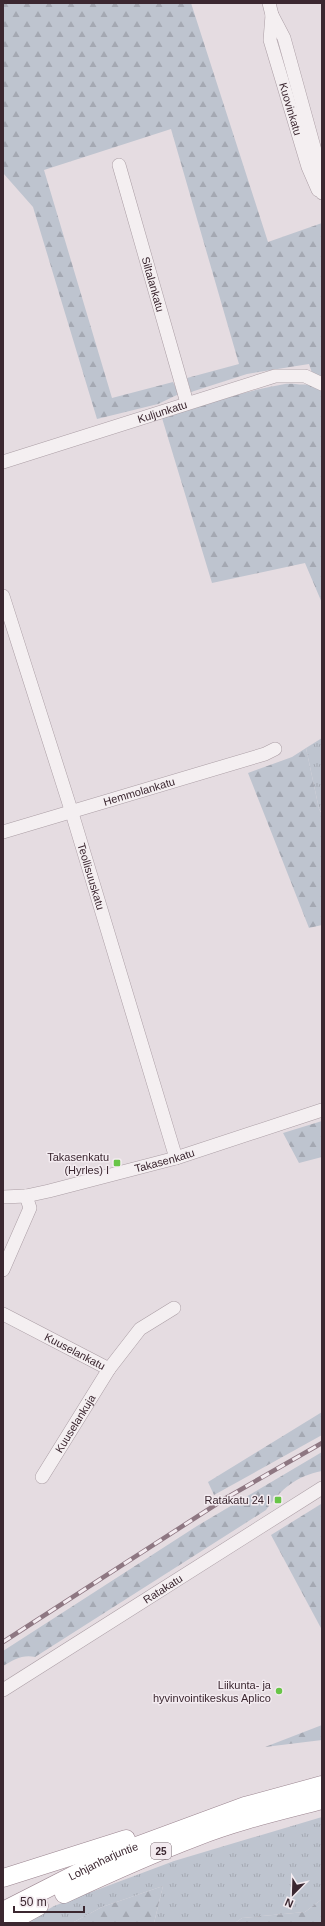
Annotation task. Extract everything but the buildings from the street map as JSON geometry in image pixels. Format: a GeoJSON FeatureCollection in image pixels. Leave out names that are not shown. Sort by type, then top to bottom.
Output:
{"type":"FeatureCollection","features":[{"type":"Feature","properties":{"kind":"highway","name":"Lohjanharjuntie"},"geometry":{"type":"LineString","coordinates":[[3,1911],[115,1854],[245,1806],[322,1785]]}},
{"type":"Feature","properties":{"kind":"highway","name":"Lohjanharjuntie"},"geometry":{"type":"LineString","coordinates":[[8,1923],[75,1888],[123,1866],[197,1836],[322,1800]]}},
{"type":"Feature","properties":{"kind":"highway"},"geometry":{"type":"LineString","coordinates":[[3,1878],[213,1809],[245,1806]]}},
{"type":"Feature","properties":{"kind":"street","name":"Kuovinkatu"},"geometry":{"type":"LineString","coordinates":[[271,9],[284,38],[319,165],[322,193]]}},
{"type":"Feature","properties":{"kind":"street","name":"Kuovinkatu"},"geometry":{"type":"LineString","coordinates":[[271,9],[270,40],[308,167],[322,200]]}},
{"type":"Feature","properties":{"kind":"street","name":"Siltalankatu"},"geometry":{"type":"LineString","coordinates":[[118,165],[187,403]]}},
{"type":"Feature","properties":{"kind":"street","name":"Kuljunkatu"},"geometry":{"type":"LineString","coordinates":[[3,462],[275,376],[305,376],[322,384]]}},
{"type":"Feature","properties":{"kind":"street","name":"Teollisuuskatu"},"geometry":{"type":"LineString","coordinates":[[3,596],[72,812],[176,1158]]}},
{"type":"Feature","properties":{"kind":"street","name":"Hemmolankatu"},"geometry":{"type":"LineString","coordinates":[[3,832],[264,754],[275,749]]}},
{"type":"Feature","properties":{"kind":"street","name":"Takasenkatu"},"geometry":{"type":"LineString","coordinates":[[3,1197],[26,1196],[176,1158],[322,1110]]}},
{"type":"Feature","properties":{"kind":"street"},"geometry":{"type":"LineString","coordinates":[[3,1270],[30,1208],[26,1196]]}},
{"type":"Feature","properties":{"kind":"street","name":"Kuuselankatu"},"geometry":{"type":"LineString","coordinates":[[3,1314],[109,1369],[140,1329],[174,1308]]}},
{"type":"Feature","properties":{"kind":"street","name":"Kuuselankuja"},"geometry":{"type":"LineString","coordinates":[[42,1477],[109,1369]]}},
{"type":"Feature","properties":{"kind":"street","name":"Ratakatu"},"geometry":{"type":"LineString","coordinates":[[3,1690],[322,1488]]}},
{"type":"Feature","properties":{"kind":"green space"},"geometry":{"type":"Polygon","coordinates":[[[3,3],[191,3],[268,242],[322,223],[322,603],[305,563],[212,583],[162,418],[254,390],[285,384],[304,385],[315,382],[309,364],[247,374],[191,392],[187,378],[239,364],[171,129],[44,170],[112,398],[173,382],[179,394],[158,404],[97,419],[33,207],[3,173],[3,3]]]}},
{"type":"Feature","properties":{"kind":"green space"},"geometry":{"type":"Polygon","coordinates":[[[322,738],[322,813],[319,809],[306,748],[322,738]]]}},
{"type":"Feature","properties":{"kind":"green space"},"geometry":{"type":"Polygon","coordinates":[[[306,748],[319,809],[322,814],[322,925],[309,928],[248,773],[292,757],[306,748]]]}},
{"type":"Feature","properties":{"kind":"green space"},"geometry":{"type":"Polygon","coordinates":[[[322,1121],[322,1157],[299,1163],[283,1133],[322,1121]]]}},
{"type":"Feature","properties":{"kind":"green space"},"geometry":{"type":"Polygon","coordinates":[[[322,1412],[322,1435],[214,1495],[208,1482],[322,1412]]]}},
{"type":"Feature","properties":{"kind":"green space"},"geometry":{"type":"Polygon","coordinates":[[[322,1452],[322,1471],[304,1476],[290,1484],[277,1496],[266,1510],[35,1657],[22,1657],[3,1666],[3,1651],[197,1526],[322,1452]]]}},
{"type":"Feature","properties":{"kind":"green space"},"geometry":{"type":"Polygon","coordinates":[[[321,1504],[322,1506],[322,1630],[271,1535],[321,1504]]]}},
{"type":"Feature","properties":{"kind":"green space"},"geometry":{"type":"Polygon","coordinates":[[[322,1725],[322,1740],[265,1747],[322,1725]]]}},
{"type":"Feature","properties":{"kind":"green space"},"geometry":{"type":"Polygon","coordinates":[[[322,1817],[322,1899],[305,1912],[242,1918],[235,1923],[154,1923],[163,1886],[102,1907],[72,1923],[25,1923],[54,1906],[174,1861],[322,1817]]]}},
{"type":"Feature","properties":{"kind":"green space"},"geometry":{"type":"Polygon","coordinates":[[[163,1886],[154,1923],[72,1923],[102,1907],[163,1886]]]}},
{"type":"Feature","properties":{"kind":"green space"},"geometry":{"type":"Polygon","coordinates":[[[322,1899],[322,1923],[235,1923],[242,1918],[305,1912],[322,1899]]]}},
{"type":"Feature","properties":{"kind":"railway"},"geometry":{"type":"LineString","coordinates":[[3,1642],[226,1498],[322,1443]]}},
{"type":"Feature","properties":{"kind":"place","name":"Takasenkatu (Hyrles) I"},"geometry":{"type":"Point","coordinates":[117,1163]}},
{"type":"Feature","properties":{"kind":"place","name":"Ratakatu 24 I"},"geometry":{"type":"Point","coordinates":[278,1500]}},
{"type":"Feature","properties":{"kind":"place","name":"Liikunta- ja hyvinvointikeskus Aplico"},"geometry":{"type":"Point","coordinates":[279,1691]}}]}
